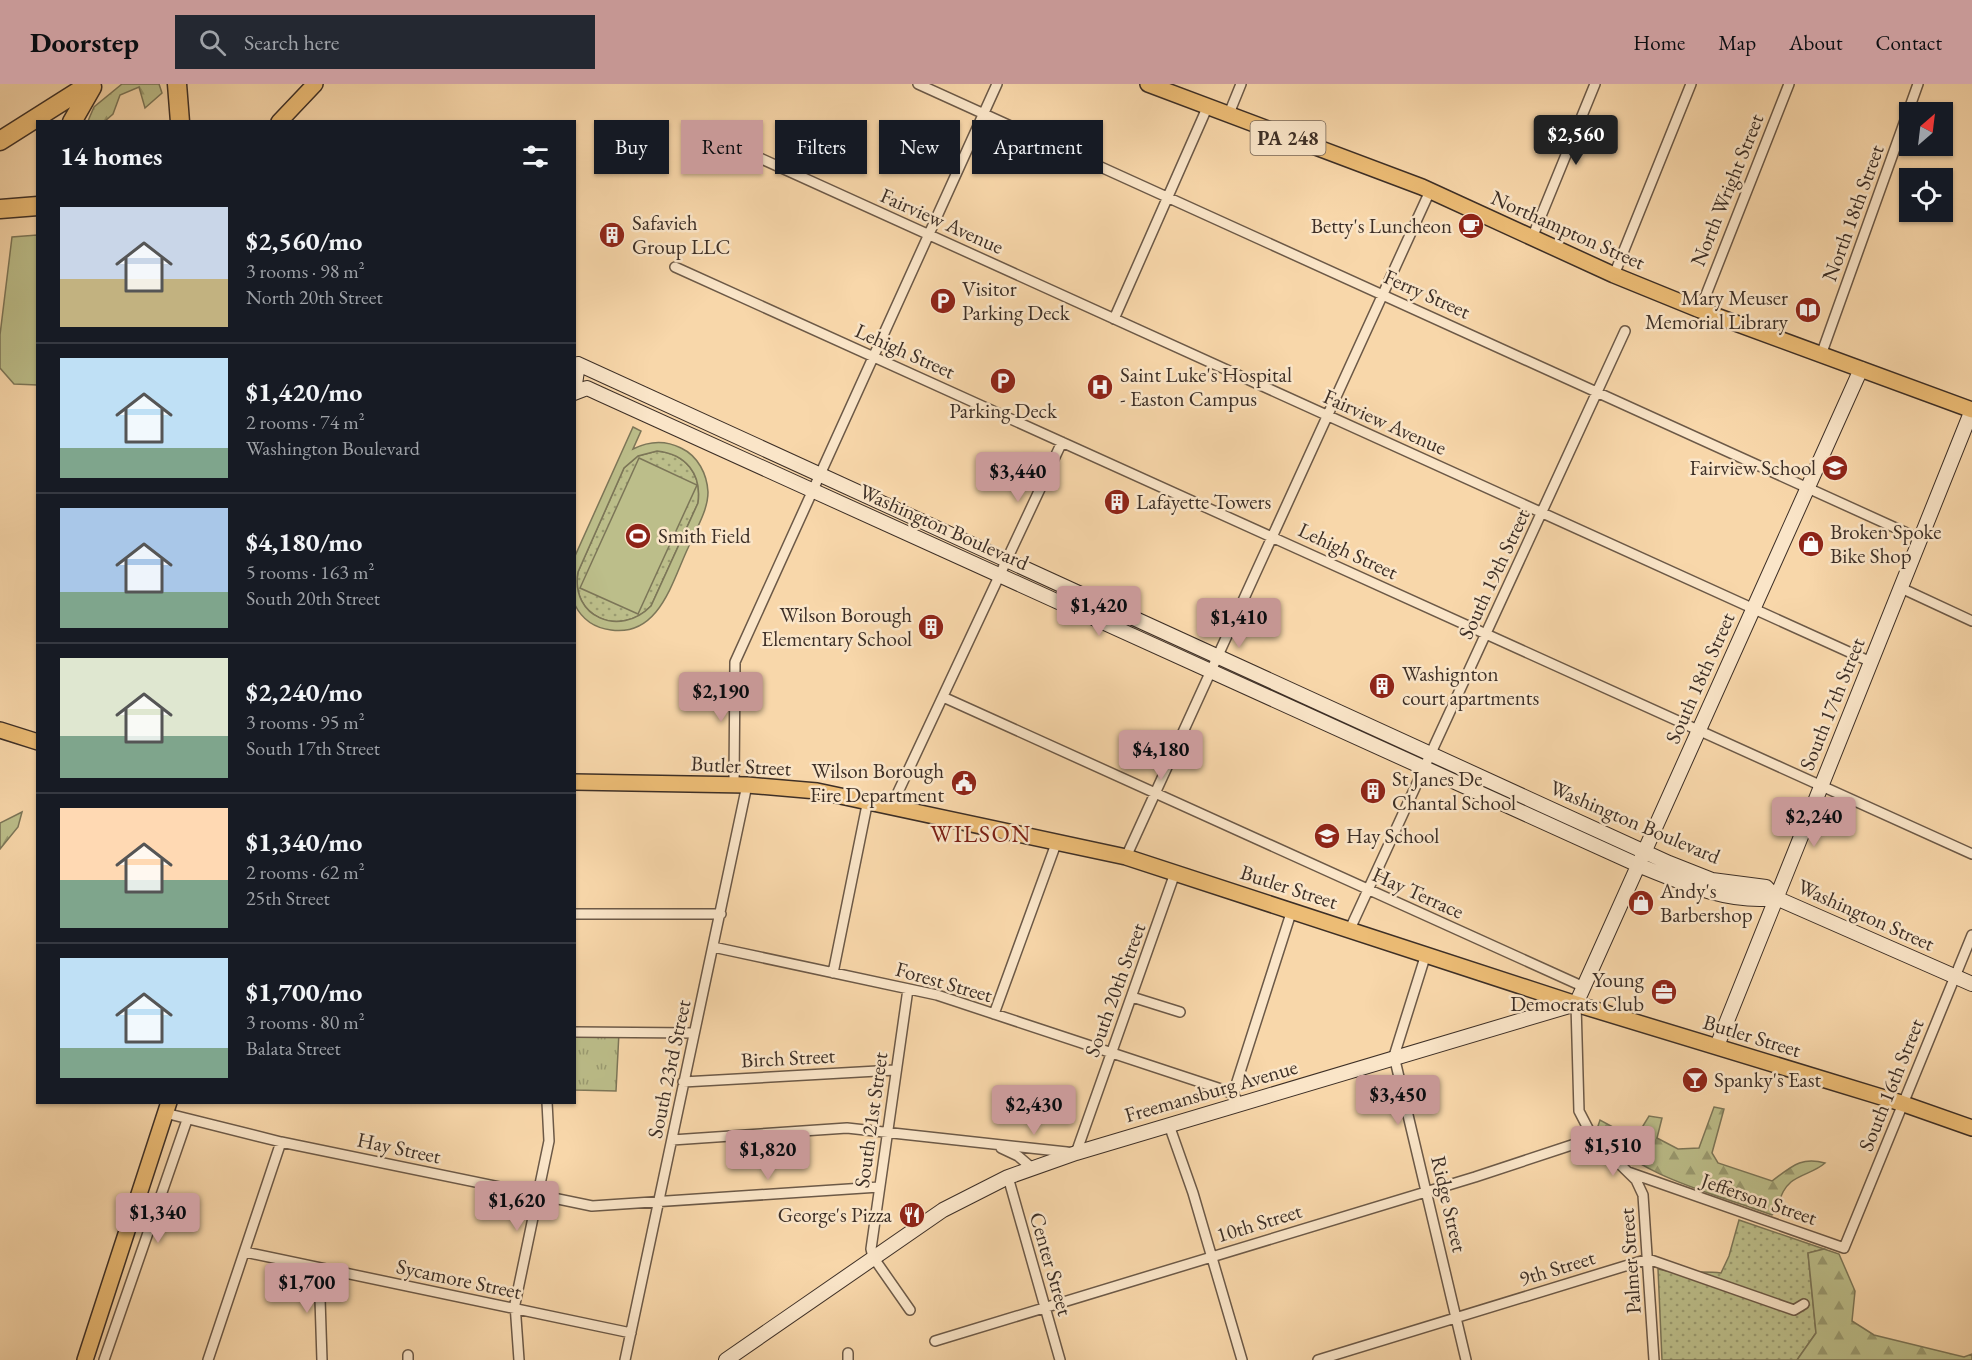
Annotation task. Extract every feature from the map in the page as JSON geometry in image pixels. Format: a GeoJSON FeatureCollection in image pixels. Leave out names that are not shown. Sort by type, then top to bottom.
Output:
{"type":"FeatureCollection","features":[{"type":"Feature","properties":{"kind":"highway"},"geometry":{"type":"LineString","coordinates":[[0,127],[69,84]]}},
{"type":"Feature","properties":{"kind":"highway"},"geometry":{"type":"LineString","coordinates":[[0,141],[90,84]]}},
{"type":"Feature","properties":{"kind":"highway"},"geometry":{"type":"LineString","coordinates":[[73,120],[94,84]]}},
{"type":"Feature","properties":{"kind":"highway"},"geometry":{"type":"LineString","coordinates":[[177,84],[180,120]]}},
{"type":"Feature","properties":{"kind":"highway"},"geometry":{"type":"LineString","coordinates":[[188,84],[190,120]]}},
{"type":"Feature","properties":{"kind":"highway"},"geometry":{"type":"LineString","coordinates":[[0,209],[36,206]]}},
{"type":"Feature","properties":{"kind":"main road"},"geometry":{"type":"LineString","coordinates":[[281,120],[315,84]]}},
{"type":"Feature","properties":{"kind":"main road","name":"Northampton Street"},"geometry":{"type":"LineString","coordinates":[[1148,84],[1228,116],[1430,190],[1614,275],[1700,310],[1972,410]]}},
{"type":"Feature","properties":{"kind":"main road"},"geometry":{"type":"LineString","coordinates":[[0,730],[36,741]]}},
{"type":"Feature","properties":{"kind":"main road","name":"Butler Street"},"geometry":{"type":"LineString","coordinates":[[576,782],[741,785],[817,791],[892,805],[1126,857],[1576,1004],[1902,1103],[1972,1128]]}},
{"type":"Feature","properties":{"kind":"main road"},"geometry":{"type":"LineString","coordinates":[[85,1360],[167,1108]]}},
{"type":"Feature","properties":{"kind":"street","name":"Ferry Street"},"geometry":{"type":"LineString","coordinates":[[918,84],[1598,390],[1920,539]]}},
{"type":"Feature","properties":{"kind":"street","name":"South 23rd Street"},"geometry":{"type":"LineString","coordinates":[[625,1360],[721,914],[741,785],[735,662],[997,84]]}},
{"type":"Feature","properties":{"kind":"street"},"geometry":{"type":"LineString","coordinates":[[1228,116],[1241,84]]}},
{"type":"Feature","properties":{"kind":"street"},"geometry":{"type":"LineString","coordinates":[[1532,238],[1595,84]]}},
{"type":"Feature","properties":{"kind":"street"},"geometry":{"type":"LineString","coordinates":[[1614,275],[1691,84]]}},
{"type":"Feature","properties":{"kind":"street","name":"North Wright Street"},"geometry":{"type":"LineString","coordinates":[[1700,310],[1789,84]]}},
{"type":"Feature","properties":{"kind":"street","name":"North 18th Street"},"geometry":{"type":"LineString","coordinates":[[1821,355],[1918,84]]}},
{"type":"Feature","properties":{"kind":"street"},"geometry":{"type":"LineString","coordinates":[[1114,319],[1207,108]]}},
{"type":"Feature","properties":{"kind":"street","name":"Fairview Avenue"},"geometry":{"type":"LineString","coordinates":[[763,160],[1871,662]]}},
{"type":"Feature","properties":{"kind":"street"},"geometry":{"type":"LineString","coordinates":[[1126,857],[1430,190]]}},
{"type":"Feature","properties":{"kind":"street","name":"Lehigh Street"},"geometry":{"type":"LineString","coordinates":[[675,267],[1972,854]]}},
{"type":"Feature","properties":{"kind":"street","name":"South 19th Street"},"geometry":{"type":"LineString","coordinates":[[1350,929],[1625,331]]}},
{"type":"Feature","properties":{"kind":"street","name":"Washington Boulevard"},"geometry":{"type":"LineString","coordinates":[[576,378],[578,364],[1644,852],[1712,880],[1766,887],[1776,898]]}},
{"type":"Feature","properties":{"kind":"street","name":"South 18th Street"},"geometry":{"type":"LineString","coordinates":[[1576,1004],[1861,369]]}},
{"type":"Feature","properties":{"kind":"street","name":"Washington Boulevard"},"geometry":{"type":"LineString","coordinates":[[576,391],[587,388],[1638,865],[1680,882],[1729,896],[1759,900],[1776,898]]}},
{"type":"Feature","properties":{"kind":"street","name":"South 17th Street"},"geometry":{"type":"LineString","coordinates":[[1717,1046],[1972,410]]}},
{"type":"Feature","properties":{"kind":"street"},"geometry":{"type":"LineString","coordinates":[[892,805],[1062,442]]}},
{"type":"Feature","properties":{"kind":"street"},"geometry":{"type":"LineString","coordinates":[[1901,588],[1972,621]]}},
{"type":"Feature","properties":{"kind":"street","name":"Hay Terrace"},"geometry":{"type":"LineString","coordinates":[[943,697],[1584,987]]}},
{"type":"Feature","properties":{"kind":"street"},"geometry":{"type":"LineString","coordinates":[[833,973],[868,800]]}},
{"type":"Feature","properties":{"kind":"street"},"geometry":{"type":"LineString","coordinates":[[994,1014],[1057,841]]}},
{"type":"Feature","properties":{"kind":"street","name":"South 20th Street"},"geometry":{"type":"LineString","coordinates":[[1076,1153],[1175,873]]}},
{"type":"Feature","properties":{"kind":"street","name":"Washington Street"},"geometry":{"type":"LineString","coordinates":[[1776,898],[1972,984]]}},
{"type":"Feature","properties":{"kind":"street"},"geometry":{"type":"LineString","coordinates":[[1236,1099],[1292,910]]}},
{"type":"Feature","properties":{"kind":"street"},"geometry":{"type":"LineString","coordinates":[[576,914],[721,914]]}},
{"type":"Feature","properties":{"kind":"street","name":"South 16th Street"},"geometry":{"type":"LineString","coordinates":[[1844,1248],[1972,935]]}},
{"type":"Feature","properties":{"kind":"street","name":"Forest Street"},"geometry":{"type":"LineString","coordinates":[[713,947],[908,989],[994,1014],[1161,1069],[1236,1099]]}},
{"type":"Feature","properties":{"kind":"street"},"geometry":{"type":"LineString","coordinates":[[1394,1056],[1426,954]]}},
{"type":"Feature","properties":{"kind":"street","name":"South 21st Street"},"geometry":{"type":"LineString","coordinates":[[873,1257],[871,1248],[908,989]]}},
{"type":"Feature","properties":{"kind":"street"},"geometry":{"type":"LineString","coordinates":[[1132,997],[1180,1012]]}},
{"type":"Feature","properties":{"kind":"street","name":"Freemansburg Avenue"},"geometry":{"type":"LineString","coordinates":[[726,1360],[943,1210],[1008,1177],[1076,1153],[1169,1125],[1236,1099],[1312,1084],[1394,1056],[1576,1004]]}},
{"type":"Feature","properties":{"kind":"street","name":"Palmer Street"},"geometry":{"type":"LineString","coordinates":[[1576,1004],[1579,1111],[1593,1138],[1628,1172],[1641,1187],[1644,1195],[1654,1360]]}},
{"type":"Feature","properties":{"kind":"street"},"geometry":{"type":"LineString","coordinates":[[576,1032],[694,1033]]}},
{"type":"Feature","properties":{"kind":"street","name":"Ridge Street"},"geometry":{"type":"LineString","coordinates":[[1394,1056],[1466,1360]]}},
{"type":"Feature","properties":{"kind":"street","name":"Birch Street"},"geometry":{"type":"LineString","coordinates":[[683,1082],[895,1070]]}},
{"type":"Feature","properties":{"kind":"street"},"geometry":{"type":"LineString","coordinates":[[519,1360],[515,1308],[549,1142],[547,1104]]}},
{"type":"Feature","properties":{"kind":"street","name":"Hay Street"},"geometry":{"type":"LineString","coordinates":[[167,1108],[187,1120],[281,1142],[601,1207],[879,1187]]}},
{"type":"Feature","properties":{"kind":"street"},"geometry":{"type":"LineString","coordinates":[[104,1360],[187,1120]]}},
{"type":"Feature","properties":{"kind":"street"},"geometry":{"type":"LineString","coordinates":[[1169,1125],[1193,1193],[1242,1360]]}},
{"type":"Feature","properties":{"kind":"street"},"geometry":{"type":"LineString","coordinates":[[672,1140],[847,1128],[1076,1153]]}},
{"type":"Feature","properties":{"kind":"street","name":"10th Street"},"geometry":{"type":"LineString","coordinates":[[935,1341],[1593,1138]]}},
{"type":"Feature","properties":{"kind":"street"},"geometry":{"type":"LineString","coordinates":[[208,1360],[281,1142]]}},
{"type":"Feature","properties":{"kind":"street"},"geometry":{"type":"LineString","coordinates":[[991,1145],[1018,1156],[1032,1168]]}},
{"type":"Feature","properties":{"kind":"street","name":"Jefferson Street"},"geometry":{"type":"LineString","coordinates":[[1628,1172],[1844,1248]]}},
{"type":"Feature","properties":{"kind":"street","name":"Center Street"},"geometry":{"type":"LineString","coordinates":[[1008,1177],[1060,1360]]}},
{"type":"Feature","properties":{"kind":"street","name":"Sycamore Street"},"geometry":{"type":"LineString","coordinates":[[245,1252],[631,1333]]}},
{"type":"Feature","properties":{"kind":"street"},"geometry":{"type":"LineString","coordinates":[[873,1257],[910,1310]]}},
{"type":"Feature","properties":{"kind":"street"},"geometry":{"type":"LineString","coordinates":[[1648,1259],[1794,1310],[1804,1304]]}},
{"type":"Feature","properties":{"kind":"street","name":"9th Street"},"geometry":{"type":"LineString","coordinates":[[1318,1360],[1648,1259]]}},
{"type":"Feature","properties":{"kind":"street"},"geometry":{"type":"LineString","coordinates":[[319,1268],[322,1360]]}},
{"type":"Feature","properties":{"kind":"green space"},"geometry":{"type":"Polygon","coordinates":[[[122,84],[159,84],[162,93],[145,108],[139,87],[120,95],[113,114],[106,120],[88,120],[94,107],[122,84]]]}},
{"type":"Feature","properties":{"kind":"green space"},"geometry":{"type":"Polygon","coordinates":[[[36,235],[36,385],[14,384],[0,368],[0,335],[12,237],[36,235]]]}},
{"type":"Feature","properties":{"kind":"green space"},"geometry":{"type":"Polygon","coordinates":[[[633,427],[641,431],[633,449],[645,444],[663,443],[687,451],[704,472],[707,499],[704,514],[662,604],[641,625],[627,630],[605,629],[594,625],[581,615],[576,607],[576,554],[633,427]],[[657,451],[638,456],[624,468],[578,572],[578,588],[582,601],[589,611],[600,618],[625,621],[639,616],[651,606],[698,503],[699,493],[694,475],[690,467],[676,456],[657,451]]]}},
{"type":"Feature","properties":{"kind":"green space","name":"Smith Field"},"geometry":{"type":"Polygon","coordinates":[[[657,451],[676,456],[690,467],[697,483],[698,503],[651,606],[639,616],[625,621],[600,618],[589,611],[582,601],[578,588],[578,572],[624,468],[638,456],[657,451]]]}},
{"type":"Feature","properties":{"kind":"green space","name":"Smith Field"},"geometry":{"type":"Polygon","coordinates":[[[639,458],[697,485],[638,614],[580,588],[639,458]]]}},
{"type":"Feature","properties":{"kind":"green space"},"geometry":{"type":"Polygon","coordinates":[[[22,812],[18,827],[0,849],[0,823],[22,812]]]}},
{"type":"Feature","properties":{"kind":"green space"},"geometry":{"type":"Polygon","coordinates":[[[576,1032],[619,1032],[616,1091],[576,1090],[576,1032]]]}},
{"type":"Feature","properties":{"kind":"green space"},"geometry":{"type":"Polygon","coordinates":[[[1714,1107],[1724,1109],[1712,1153],[1718,1163],[1772,1181],[1797,1164],[1809,1161],[1825,1163],[1791,1182],[1772,1215],[1655,1172],[1614,1146],[1597,1129],[1600,1120],[1635,1139],[1649,1116],[1662,1118],[1657,1138],[1678,1149],[1699,1148],[1714,1107]]]}},
{"type":"Feature","properties":{"kind":"green space"},"geometry":{"type":"Polygon","coordinates":[[[1739,1220],[1824,1249],[1808,1253],[1816,1333],[1797,1360],[1662,1360],[1658,1269],[1673,1272],[1721,1273],[1729,1256],[1739,1220]]]}},
{"type":"Feature","properties":{"kind":"green space"},"geometry":{"type":"Polygon","coordinates":[[[1824,1249],[1839,1254],[1855,1291],[1852,1321],[1874,1335],[1964,1357],[1972,1354],[1972,1360],[1797,1360],[1816,1333],[1808,1253],[1824,1249]]]}},
{"type":"Feature","properties":{"kind":"place","name":"Betty's Luncheon"},"geometry":{"type":"Point","coordinates":[1471,226]}},
{"type":"Feature","properties":{"kind":"place","name":"Safavieh Group LLC"},"geometry":{"type":"Point","coordinates":[612,235]}},
{"type":"Feature","properties":{"kind":"place","name":"Visitor Parking Deck"},"geometry":{"type":"Point","coordinates":[943,301]}},
{"type":"Feature","properties":{"kind":"place","name":"Mary Meuser Memorial Library"},"geometry":{"type":"Point","coordinates":[1808,310]}},
{"type":"Feature","properties":{"kind":"place","name":"Parking Deck"},"geometry":{"type":"Point","coordinates":[1003,381]}},
{"type":"Feature","properties":{"kind":"place","name":"Saint Luke's Hospital - Easton Campus"},"geometry":{"type":"Point","coordinates":[1100,387]}},
{"type":"Feature","properties":{"kind":"place","name":"Fairview School"},"geometry":{"type":"Point","coordinates":[1835,468]}},
{"type":"Feature","properties":{"kind":"place","name":"Lafayette Towers"},"geometry":{"type":"Point","coordinates":[1117,502]}},
{"type":"Feature","properties":{"kind":"place","name":"Smith Field"},"geometry":{"type":"Point","coordinates":[638,536]}},
{"type":"Feature","properties":{"kind":"place","name":"Broken Spoke Bike Shop"},"geometry":{"type":"Point","coordinates":[1811,544]}},
{"type":"Feature","properties":{"kind":"place","name":"Wilson Borough Elementary School"},"geometry":{"type":"Point","coordinates":[931,627]}},
{"type":"Feature","properties":{"kind":"place","name":"Washignton court apartments"},"geometry":{"type":"Point","coordinates":[1382,686]}},
{"type":"Feature","properties":{"kind":"place","name":"Wilson Borough Fire Department"},"geometry":{"type":"Point","coordinates":[964,783]}},
{"type":"Feature","properties":{"kind":"place","name":"St Janes De Chantal School"},"geometry":{"type":"Point","coordinates":[1373,791]}},
{"type":"Feature","properties":{"kind":"place","name":"Hay School"},"geometry":{"type":"Point","coordinates":[1327,836]}},
{"type":"Feature","properties":{"kind":"place","name":"Andy's Barbershop"},"geometry":{"type":"Point","coordinates":[1641,903]}},
{"type":"Feature","properties":{"kind":"place","name":"Young Democrats Club"},"geometry":{"type":"Point","coordinates":[1664,992]}},
{"type":"Feature","properties":{"kind":"place","name":"Spanky's East"},"geometry":{"type":"Point","coordinates":[1695,1080]}},
{"type":"Feature","properties":{"kind":"place","name":"George's Pizza"},"geometry":{"type":"Point","coordinates":[912,1215]}},
{"type":"Feature","properties":{"kind":"district","name":"WILSON"},"geometry":{"type":"Point","coordinates":[981,834]}}]}
